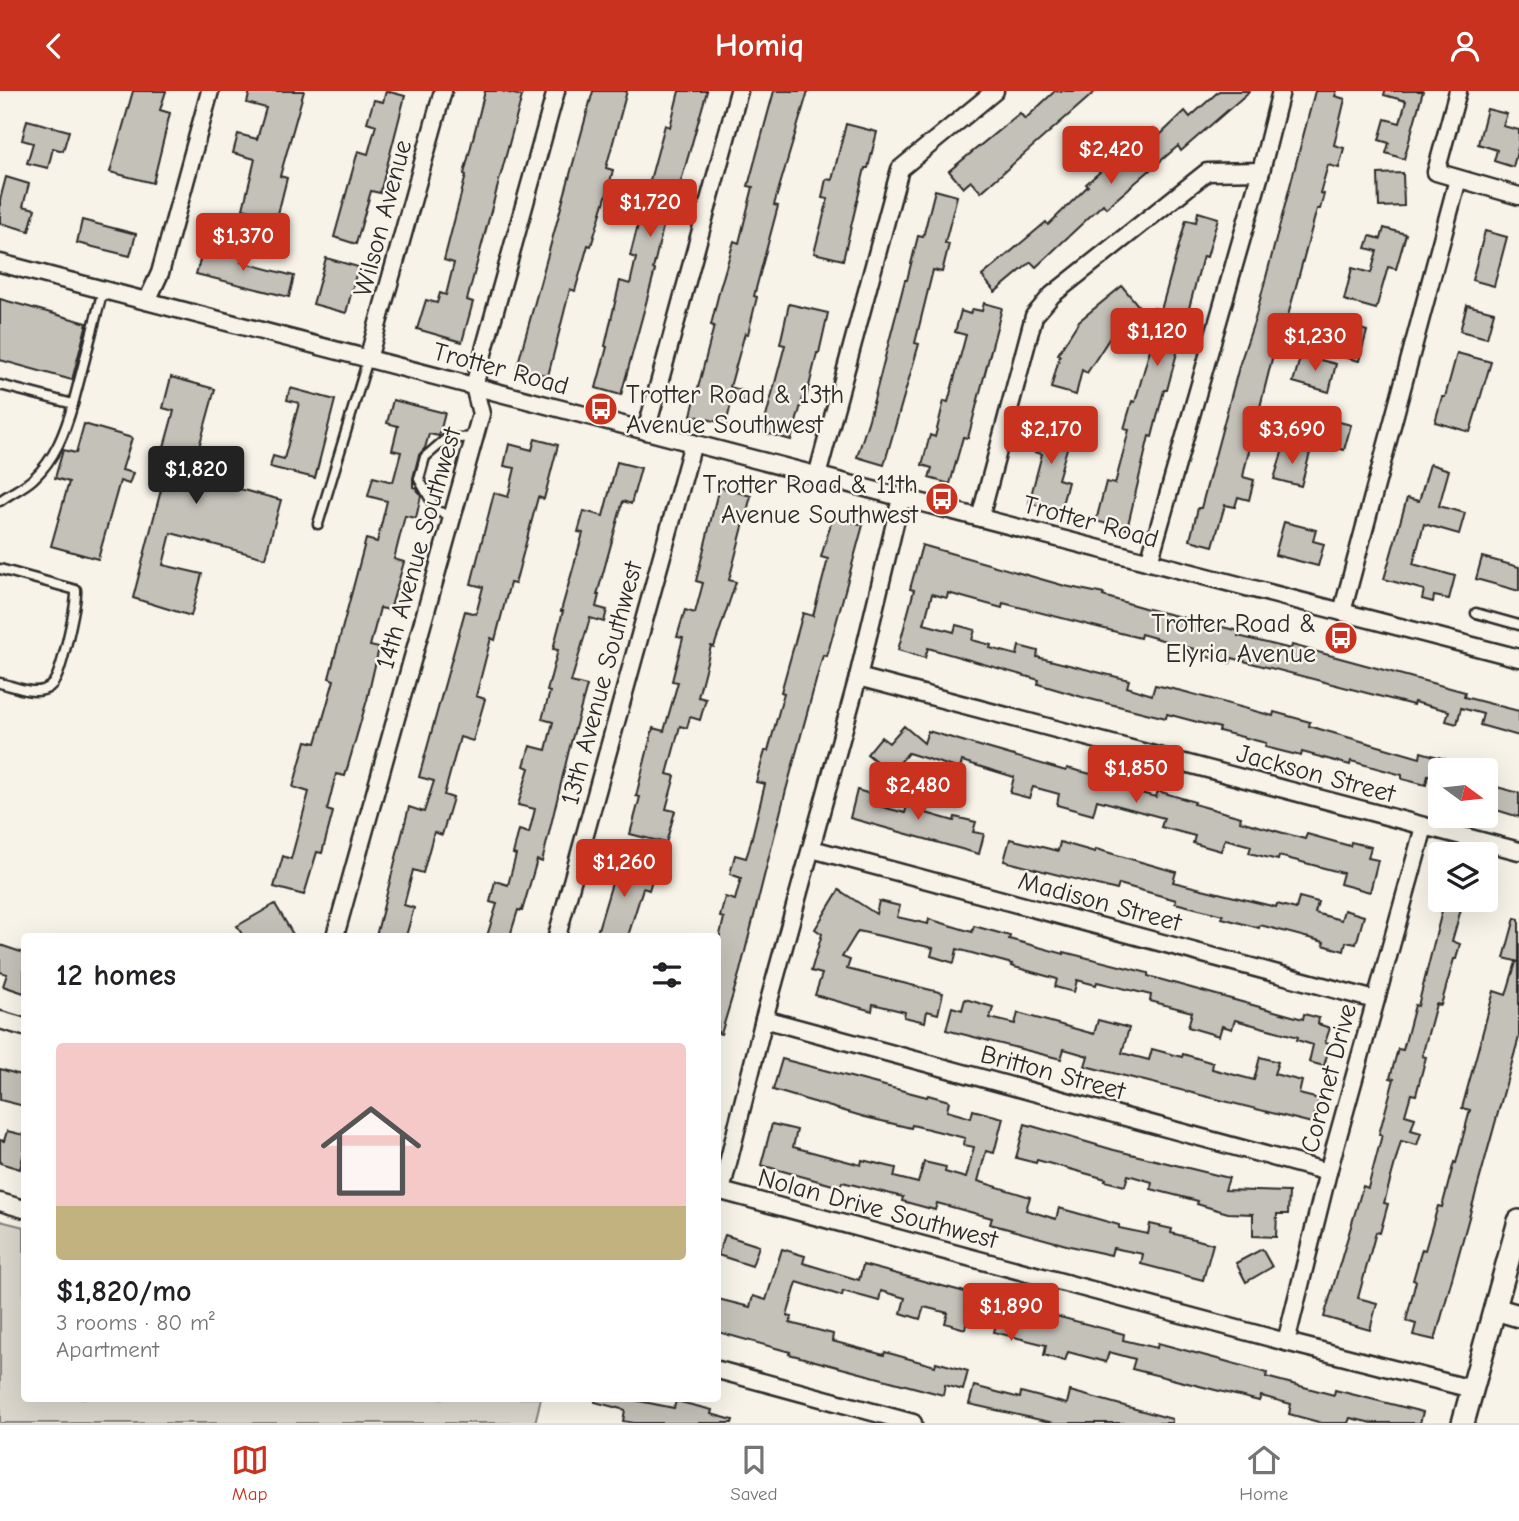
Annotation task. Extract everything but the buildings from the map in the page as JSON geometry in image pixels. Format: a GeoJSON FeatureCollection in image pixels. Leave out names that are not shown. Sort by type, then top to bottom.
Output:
{"type":"FeatureCollection","features":[{"type":"Feature","properties":{"kind":"street"},"geometry":{"type":"LineString","coordinates":[[146,301],[160,273],[210,91]]}},
{"type":"Feature","properties":{"kind":"street","name":"Wilson Avenue"},"geometry":{"type":"LineString","coordinates":[[368,359],[443,91]]}},
{"type":"Feature","properties":{"kind":"street","name":"14th Avenue Southwest"},"geometry":{"type":"LineString","coordinates":[[336,933],[481,414],[474,386],[556,91]]}},
{"type":"Feature","properties":{"kind":"street"},"geometry":{"type":"LineString","coordinates":[[646,431],[739,91]]}},
{"type":"Feature","properties":{"kind":"street"},"geometry":{"type":"LineString","coordinates":[[817,476],[900,169],[995,91]]}},
{"type":"Feature","properties":{"kind":"street"},"geometry":{"type":"LineString","coordinates":[[1149,562],[1261,171],[1281,91]]}},
{"type":"Feature","properties":{"kind":"street"},"geometry":{"type":"LineString","coordinates":[[1458,91],[1436,172],[1519,196]]}},
{"type":"Feature","properties":{"kind":"street"},"geometry":{"type":"LineString","coordinates":[[979,518],[1034,316],[1052,295],[1207,172],[1261,171]]}},
{"type":"Feature","properties":{"kind":"street"},"geometry":{"type":"LineString","coordinates":[[1342,612],[1458,179]]}},
{"type":"Feature","properties":{"kind":"street","name":"Trotter Road"},"geometry":{"type":"LineString","coordinates":[[0,263],[1519,658]]}},
{"type":"Feature","properties":{"kind":"street","name":"13th Avenue Southwest"},"geometry":{"type":"LineString","coordinates":[[558,933],[693,443]]}},
{"type":"Feature","properties":{"kind":"street","name":"Nolan Drive Southwest"},"geometry":{"type":"LineString","coordinates":[[721,1187],[858,677],[901,498]]}},
{"type":"Feature","properties":{"kind":"street","name":"Jackson Street"},"geometry":{"type":"LineString","coordinates":[[858,677],[1519,851]]}},
{"type":"Feature","properties":{"kind":"street","name":"Coronet Drive"},"geometry":{"type":"LineString","coordinates":[[1286,1342],[1374,1000],[1424,827]]}},
{"type":"Feature","properties":{"kind":"street","name":"Madison Street"},"geometry":{"type":"LineString","coordinates":[[812,849],[1374,1000]]}},
{"type":"Feature","properties":{"kind":"street","name":"Britton Street"},"geometry":{"type":"LineString","coordinates":[[764,1019],[1328,1172]]}},
{"type":"Feature","properties":{"kind":"street"},"geometry":{"type":"LineString","coordinates":[[0,1020],[21,1026]]}},
{"type":"Feature","properties":{"kind":"street","name":"Nolan Drive Southwest"},"geometry":{"type":"LineString","coordinates":[[721,1191],[1472,1389]]}},
{"type":"Feature","properties":{"kind":"street"},"geometry":{"type":"LineString","coordinates":[[0,1202],[21,1208]]}},
{"type":"Feature","properties":{"kind":"street"},"geometry":{"type":"LineString","coordinates":[[1463,1423],[1519,1221]]}},
{"type":"Feature","properties":{"kind":"street"},"geometry":{"type":"LineString","coordinates":[[1494,1309],[1519,1316]]}},
{"type":"Feature","properties":{"kind":"street"},"geometry":{"type":"LineString","coordinates":[[721,1371],[913,1423]]}},
{"type":"Feature","properties":{"kind":"lane"},"geometry":{"type":"LineString","coordinates":[[2,500],[33,479],[52,457],[66,431],[103,290]]}},
{"type":"Feature","properties":{"kind":"lane"},"geometry":{"type":"LineString","coordinates":[[318,524],[368,359]]}},
{"type":"Feature","properties":{"kind":"lane"},"geometry":{"type":"LineString","coordinates":[[0,385],[73,404]]}},
{"type":"Feature","properties":{"kind":"lane"},"geometry":{"type":"LineString","coordinates":[[452,516],[437,512],[419,479],[425,457],[446,439],[474,437]]}},
{"type":"Feature","properties":{"kind":"lane"},"geometry":{"type":"LineString","coordinates":[[0,569],[76,590],[71,625],[55,680],[46,689],[35,692],[0,683]]}},
{"type":"Feature","properties":{"kind":"lane"},"geometry":{"type":"LineString","coordinates":[[1476,613],[1519,625]]}},
{"type":"Feature","properties":{"kind":"shaded area"},"geometry":{"type":"Polygon","coordinates":[[[0,1221],[21,1226],[21,1402],[540,1402],[535,1423],[0,1423],[0,1221]]]}},
{"type":"Feature","properties":{"kind":"place","name":"Trotter Road & 13th Avenue Southwest"},"geometry":{"type":"Point","coordinates":[601,409]}},
{"type":"Feature","properties":{"kind":"place","name":"Trotter Road & 11th Avenue Southwest"},"geometry":{"type":"Point","coordinates":[942,499]}},
{"type":"Feature","properties":{"kind":"place","name":"Trotter Road & Elyria Avenue"},"geometry":{"type":"Point","coordinates":[1341,638]}}]}
